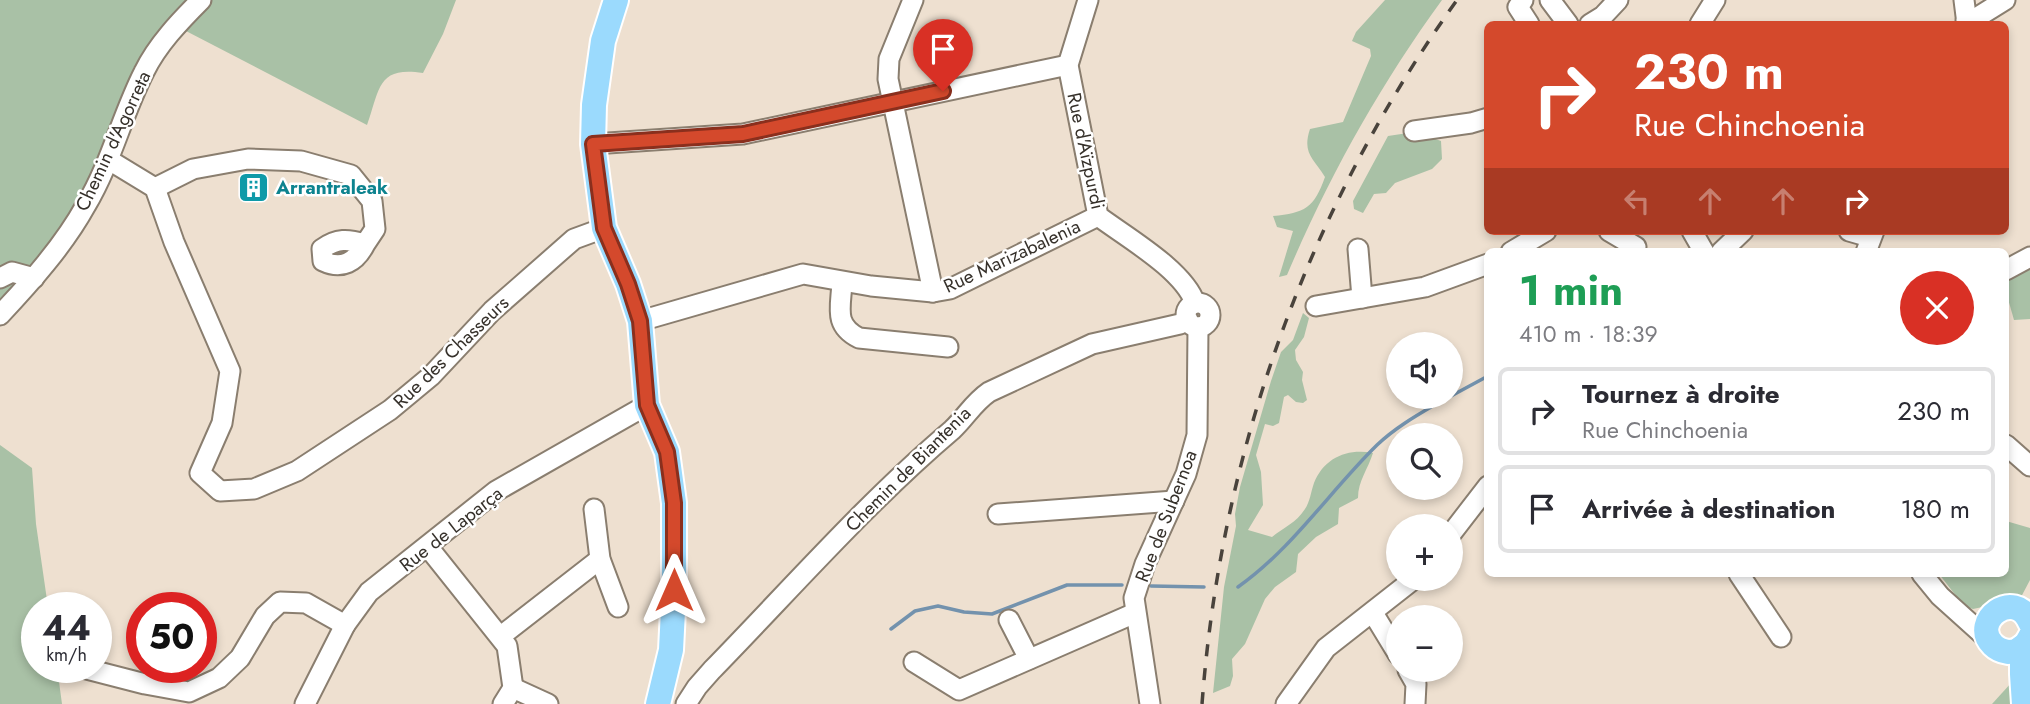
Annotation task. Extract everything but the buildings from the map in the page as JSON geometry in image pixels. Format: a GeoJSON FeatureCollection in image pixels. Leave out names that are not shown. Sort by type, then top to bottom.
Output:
{"type":"FeatureCollection","features":[{"type":"Feature","properties":{"kind":"main road"},"geometry":{"type":"LineString","coordinates":[[616,0],[603,41],[594,105],[593,144],[604,228],[628,284],[640,321],[647,405],[667,452],[674,503],[672,640],[658,704]]}},
{"type":"Feature","properties":{"kind":"main road"},"geometry":{"type":"LineString","coordinates":[[2018,611],[1988,622],[1987,635],[2012,644],[2021,674],[2024,704]]}},
{"type":"Feature","properties":{"kind":"street","name":"Chemin d'Agorreta"},"geometry":{"type":"LineString","coordinates":[[0,315],[34,278],[86,206],[109,160],[144,70],[177,24],[201,0]]}},
{"type":"Feature","properties":{"kind":"street"},"geometry":{"type":"LineString","coordinates":[[913,0],[889,59],[888,79],[933,292]]}},
{"type":"Feature","properties":{"kind":"street","name":"Rue d'Aïzpurdi"},"geometry":{"type":"LineString","coordinates":[[1088,0],[1068,65],[1098,216],[1180,277],[1192,293],[1194,317]]}},
{"type":"Feature","properties":{"kind":"street"},"geometry":{"type":"LineString","coordinates":[[1523,0],[1518,7],[1527,21]]}},
{"type":"Feature","properties":{"kind":"street"},"geometry":{"type":"LineString","coordinates":[[1550,0],[1566,21]]}},
{"type":"Feature","properties":{"kind":"street"},"geometry":{"type":"LineString","coordinates":[[1595,21],[1618,0]]}},
{"type":"Feature","properties":{"kind":"street"},"geometry":{"type":"LineString","coordinates":[[1702,21],[1715,0]]}},
{"type":"Feature","properties":{"kind":"street"},"geometry":{"type":"LineString","coordinates":[[1964,0],[1967,21]]}},
{"type":"Feature","properties":{"kind":"street"},"geometry":{"type":"LineString","coordinates":[[1971,21],[2004,0]]}},
{"type":"Feature","properties":{"kind":"street"},"geometry":{"type":"LineString","coordinates":[[593,144],[743,134],[1068,65]]}},
{"type":"Feature","properties":{"kind":"street"},"geometry":{"type":"LineString","coordinates":[[1414,131],[1484,119]]}},
{"type":"Feature","properties":{"kind":"street"},"geometry":{"type":"LineString","coordinates":[[109,160],[155,188],[193,169],[248,159],[301,161],[351,175],[372,201],[374,229],[365,244]]}},
{"type":"Feature","properties":{"kind":"street","name":"Rue des Chasseurs"},"geometry":{"type":"LineString","coordinates":[[155,188],[174,243],[230,371],[222,422],[200,472],[220,491],[254,489],[297,471],[390,410],[431,376],[492,311],[574,239],[604,228]]}},
{"type":"Feature","properties":{"kind":"street","name":"Rue Marizabalenia"},"geometry":{"type":"LineString","coordinates":[[640,321],[803,274],[842,282],[933,292],[950,289],[1098,216]]}},
{"type":"Feature","properties":{"kind":"street"},"geometry":{"type":"LineString","coordinates":[[1518,248],[1539,235]]}},
{"type":"Feature","properties":{"kind":"street"},"geometry":{"type":"LineString","coordinates":[[1616,235],[1636,247]]}},
{"type":"Feature","properties":{"kind":"street"},"geometry":{"type":"LineString","coordinates":[[1725,248],[1739,235]]}},
{"type":"Feature","properties":{"kind":"street"},"geometry":{"type":"LineString","coordinates":[[1358,249],[1362,298]]}},
{"type":"Feature","properties":{"kind":"street"},"geometry":{"type":"LineString","coordinates":[[2009,268],[2030,257]]}},
{"type":"Feature","properties":{"kind":"street"},"geometry":{"type":"LineString","coordinates":[[1316,306],[1424,287],[1484,265]]}},
{"type":"Feature","properties":{"kind":"street"},"geometry":{"type":"LineString","coordinates":[[0,278],[12,272],[34,278]]}},
{"type":"Feature","properties":{"kind":"street"},"geometry":{"type":"LineString","coordinates":[[842,282],[840,315],[842,325],[848,332],[859,338],[948,347]]}},
{"type":"Feature","properties":{"kind":"street","name":"Rue de Subernoa"},"geometry":{"type":"LineString","coordinates":[[1150,704],[1134,598],[1145,564],[1186,474],[1197,435],[1194,317]]}},
{"type":"Feature","properties":{"kind":"street","name":"Chemin de Biantenia"},"geometry":{"type":"LineString","coordinates":[[686,704],[704,679],[865,509],[955,427],[978,400],[989,392],[1092,345],[1180,324],[1194,317]]}},
{"type":"Feature","properties":{"kind":"street","name":"Rue de Laparça"},"geometry":{"type":"LineString","coordinates":[[305,704],[345,625],[369,592],[496,491],[647,405]]}},
{"type":"Feature","properties":{"kind":"street"},"geometry":{"type":"LineString","coordinates":[[2009,448],[2030,466]]}},
{"type":"Feature","properties":{"kind":"street"},"geometry":{"type":"LineString","coordinates":[[1463,518],[1484,491]]}},
{"type":"Feature","properties":{"kind":"street"},"geometry":{"type":"LineString","coordinates":[[998,514],[1174,501]]}},
{"type":"Feature","properties":{"kind":"street"},"geometry":{"type":"LineString","coordinates":[[594,509],[600,559],[618,607]]}},
{"type":"Feature","properties":{"kind":"street"},"geometry":{"type":"LineString","coordinates":[[428,547],[507,646],[508,696],[548,704]]}},
{"type":"Feature","properties":{"kind":"street"},"geometry":{"type":"LineString","coordinates":[[501,636],[600,559]]}},
{"type":"Feature","properties":{"kind":"street"},"geometry":{"type":"LineString","coordinates":[[1741,577],[1781,637]]}},
{"type":"Feature","properties":{"kind":"street"},"geometry":{"type":"LineString","coordinates":[[1925,577],[1940,596],[1956,610],[2012,644]]}},
{"type":"Feature","properties":{"kind":"street"},"geometry":{"type":"LineString","coordinates":[[1286,704],[1326,648],[1400,591]]}},
{"type":"Feature","properties":{"kind":"street"},"geometry":{"type":"LineString","coordinates":[[112,676],[189,692],[219,678],[240,658],[265,616],[280,602],[306,603],[345,625]]}},
{"type":"Feature","properties":{"kind":"street"},"geometry":{"type":"LineString","coordinates":[[1956,610],[1972,614],[2018,611]]}},
{"type":"Feature","properties":{"kind":"street"},"geometry":{"type":"LineString","coordinates":[[914,662],[959,690],[1135,613]]}},
{"type":"Feature","properties":{"kind":"street"},"geometry":{"type":"LineString","coordinates":[[1373,613],[1386,634]]}},
{"type":"Feature","properties":{"kind":"street"},"geometry":{"type":"LineString","coordinates":[[1009,621],[1029,659]]}},
{"type":"Feature","properties":{"kind":"street"},"geometry":{"type":"LineString","coordinates":[[1415,682],[1415,704]]}},
{"type":"Feature","properties":{"kind":"green space"},"geometry":{"type":"Polygon","coordinates":[[[0,0],[201,0],[177,24],[109,160],[0,318],[0,0]]]}},
{"type":"Feature","properties":{"kind":"green space"},"geometry":{"type":"Polygon","coordinates":[[[210,0],[456,0],[443,34],[423,73],[397,73],[388,77],[378,91],[367,125],[186,31],[210,0]]]}},
{"type":"Feature","properties":{"kind":"green space"},"geometry":{"type":"Polygon","coordinates":[[[1385,0],[1442,0],[1397,65],[1357,133],[1320,203],[1287,275],[1279,277],[1293,231],[1277,227],[1273,216],[1301,211],[1317,196],[1325,177],[1308,150],[1310,129],[1343,122],[1371,56],[1370,49],[1352,41],[1356,32],[1385,0]]]}},
{"type":"Feature","properties":{"kind":"green space"},"geometry":{"type":"Polygon","coordinates":[[[1408,133],[1441,141],[1442,159],[1432,169],[1395,183],[1386,193],[1374,194],[1363,213],[1354,209],[1353,201],[1388,136],[1408,133]]]}},
{"type":"Feature","properties":{"kind":"green space"},"geometry":{"type":"Polygon","coordinates":[[[2030,268],[2030,319],[2014,320],[2009,302],[2009,279],[2030,268]]]}},
{"type":"Feature","properties":{"kind":"green space"},"geometry":{"type":"Polygon","coordinates":[[[1303,313],[1309,318],[1304,337],[1295,350],[1296,360],[1303,372],[1302,380],[1307,400],[1303,403],[1296,402],[1288,395],[1284,397],[1279,423],[1273,426],[1265,424],[1256,455],[1261,472],[1263,505],[1248,530],[1272,537],[1301,514],[1308,503],[1318,474],[1330,461],[1354,452],[1373,453],[1361,481],[1358,498],[1339,508],[1338,524],[1316,537],[1298,554],[1296,572],[1275,587],[1265,599],[1245,644],[1232,659],[1233,676],[1230,686],[1213,693],[1224,587],[1236,526],[1235,514],[1240,487],[1281,352],[1293,340],[1303,313]]]}},
{"type":"Feature","properties":{"kind":"green space"},"geometry":{"type":"Polygon","coordinates":[[[0,445],[32,468],[36,524],[46,592],[21,592],[21,683],[59,683],[62,704],[0,704],[0,445]]]}},
{"type":"Feature","properties":{"kind":"green space"},"geometry":{"type":"Polygon","coordinates":[[[2009,522],[2030,528],[2030,580],[2020,599],[1973,609],[1964,606],[1941,577],[2009,577],[2009,522]]]}},
{"type":"Feature","properties":{"kind":"green space"},"geometry":{"type":"Polygon","coordinates":[[[2012,682],[2013,704],[1992,704],[2012,682]]]}},
{"type":"Feature","properties":{"kind":"waterway"},"geometry":{"type":"LineString","coordinates":[[1463,390],[1484,378]]}},
{"type":"Feature","properties":{"kind":"waterway"},"geometry":{"type":"LineString","coordinates":[[1238,587],[1276,555],[1377,445],[1428,409]]}},
{"type":"Feature","properties":{"kind":"waterway"},"geometry":{"type":"LineString","coordinates":[[891,629],[915,611],[938,606],[964,612],[992,614],[1067,585],[1122,585]]}},
{"type":"Feature","properties":{"kind":"waterway"},"geometry":{"type":"LineString","coordinates":[[1151,586],[1204,587]]}},
{"type":"Feature","properties":{"kind":"railway"},"geometry":{"type":"LineString","coordinates":[[1202,704],[1212,609],[1229,516],[1252,424],[1281,334],[1316,247],[1357,162],[1404,79],[1457,0]]}},
{"type":"Feature","properties":{"kind":"place","name":"Arrantraleak"},"geometry":{"type":"Point","coordinates":[253,187]}},
{"type":"Feature","properties":{"kind":"route"},"geometry":{"type":"LineString","coordinates":[[674,590],[674,503],[667,452],[647,405],[640,321],[628,284],[604,228],[593,144],[743,134],[943,91]]}}]}
